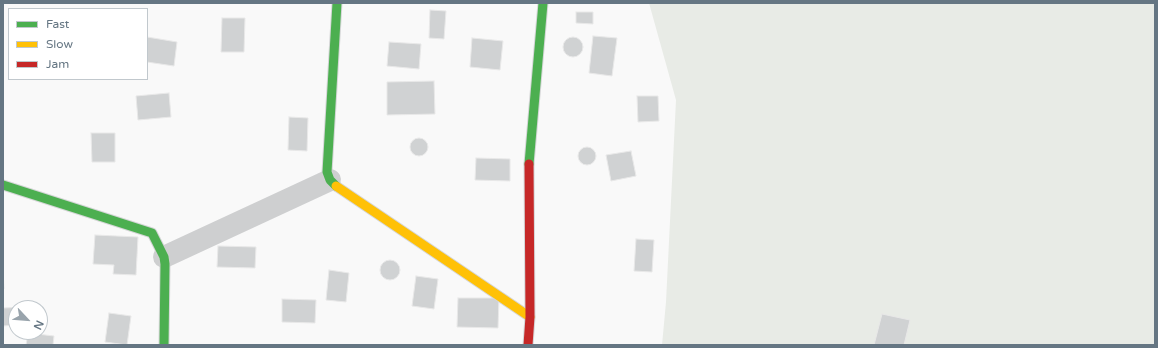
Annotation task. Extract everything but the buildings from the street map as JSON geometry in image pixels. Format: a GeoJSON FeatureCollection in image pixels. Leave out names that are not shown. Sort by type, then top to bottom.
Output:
{"type":"FeatureCollection","features":[{"type":"Feature","properties":{"kind":"street"},"geometry":{"type":"LineString","coordinates":[[337,3],[327,172],[330,180],[348,194],[530,317]]}},
{"type":"Feature","properties":{"kind":"street"},"geometry":{"type":"LineString","coordinates":[[528,345],[530,317],[529,168],[543,3]]}},
{"type":"Feature","properties":{"kind":"street"},"geometry":{"type":"LineString","coordinates":[[164,257],[330,180]]}},
{"type":"Feature","properties":{"kind":"street"},"geometry":{"type":"LineString","coordinates":[[3,184],[152,233],[164,257],[165,264],[164,345]]}},
{"type":"Feature","properties":{"kind":"shaded area"},"geometry":{"type":"Polygon","coordinates":[[[649,3],[1155,3],[1155,345],[662,345],[666,302],[676,100],[649,3]]]}},
{"type":"Feature","properties":{"kind":"traffic: fast"},"geometry":{"type":"LineString","coordinates":[[336,186],[330,180],[327,172],[337,3]]}},
{"type":"Feature","properties":{"kind":"traffic: fast"},"geometry":{"type":"LineString","coordinates":[[529,164],[543,3]]}},
{"type":"Feature","properties":{"kind":"traffic: fast"},"geometry":{"type":"LineString","coordinates":[[3,185],[152,233],[164,257],[165,264],[164,345]]}},
{"type":"Feature","properties":{"kind":"traffic: slow"},"geometry":{"type":"LineString","coordinates":[[336,186],[530,317]]}},
{"type":"Feature","properties":{"kind":"traffic: jam"},"geometry":{"type":"LineString","coordinates":[[528,345],[530,317],[529,164]]}}]}
